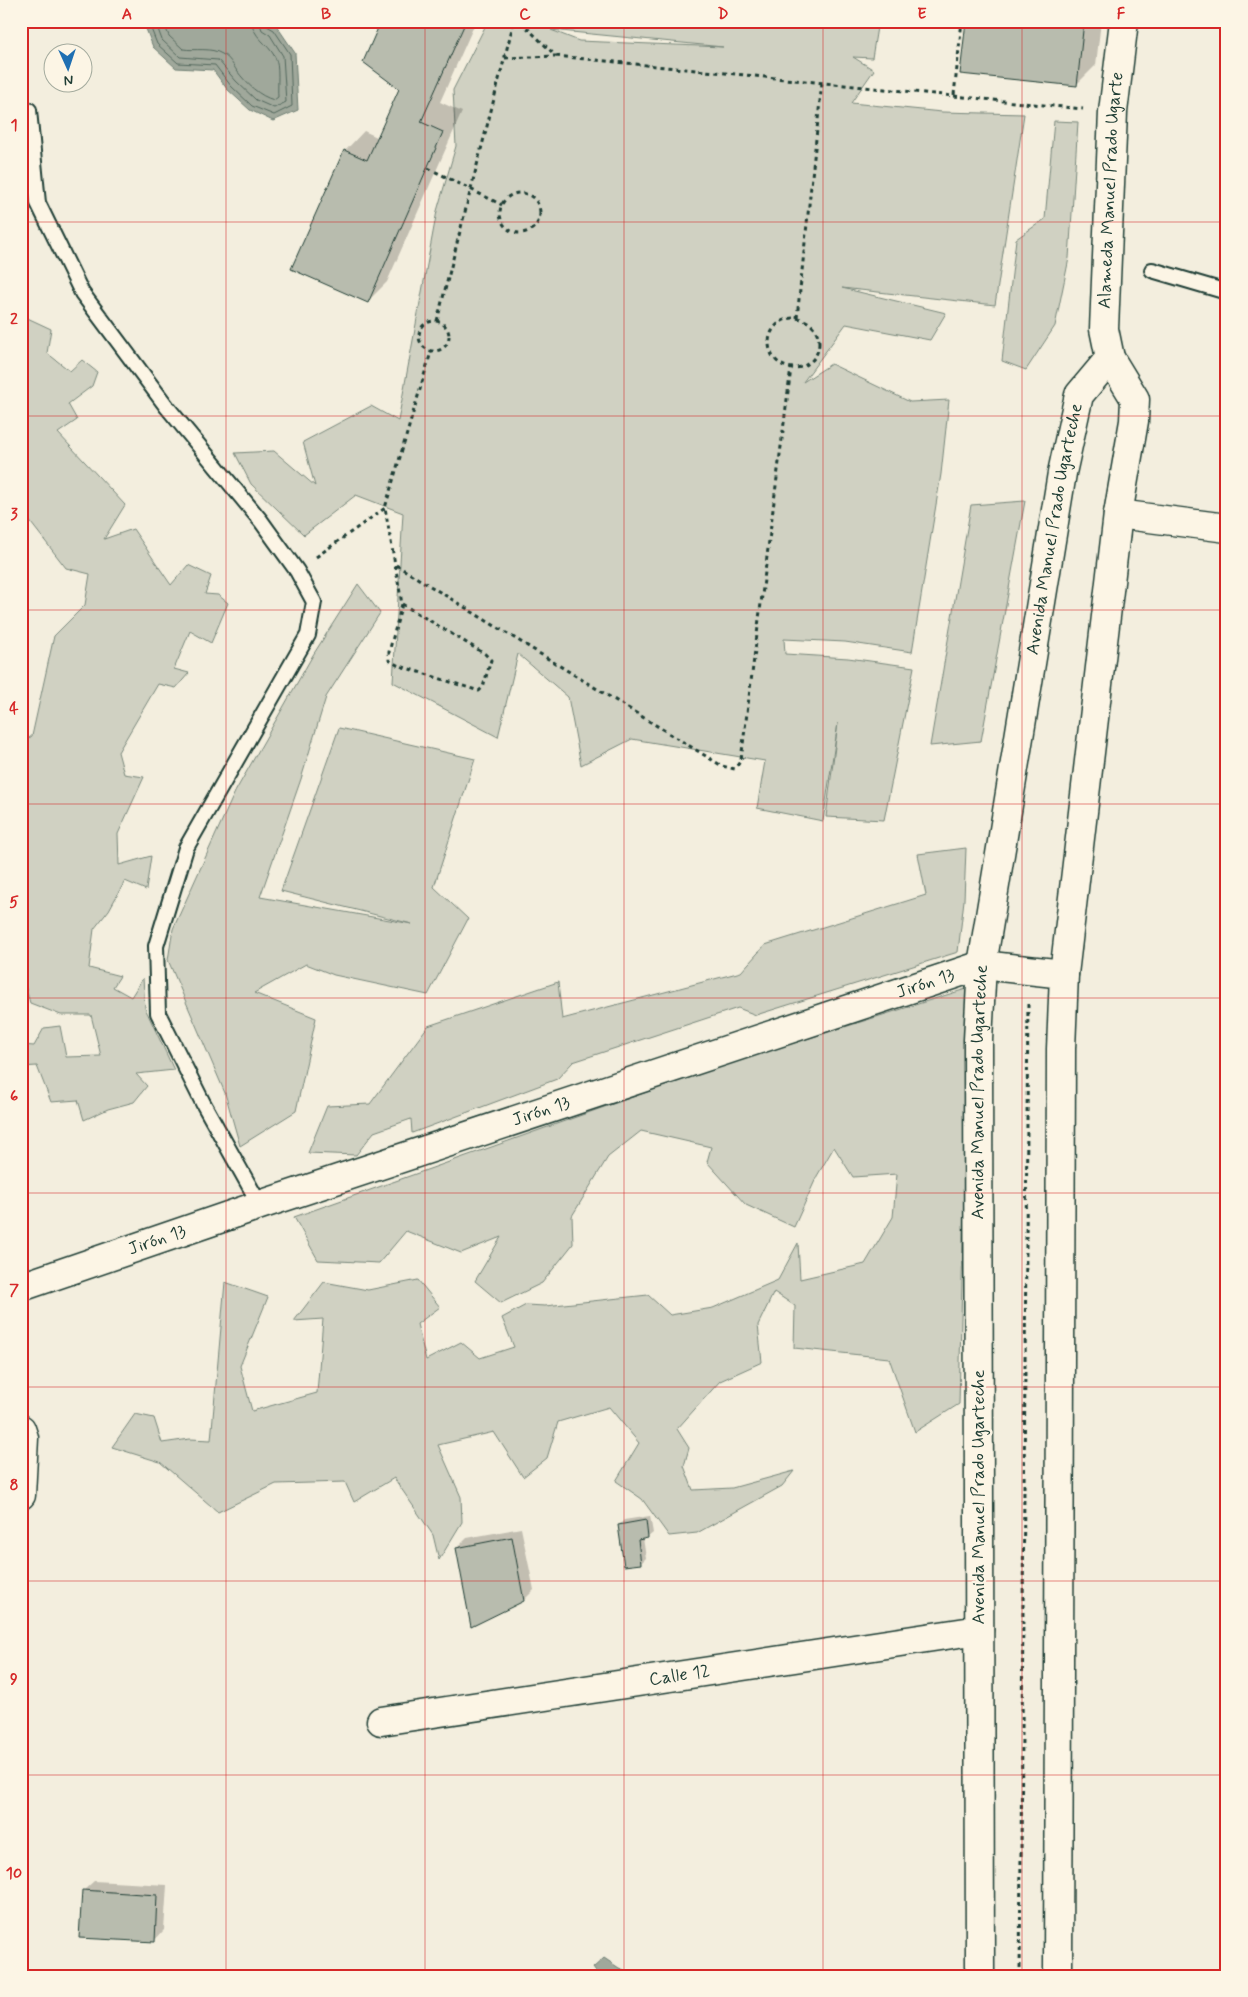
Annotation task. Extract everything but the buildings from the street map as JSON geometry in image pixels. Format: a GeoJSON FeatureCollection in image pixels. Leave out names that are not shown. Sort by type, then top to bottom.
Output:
{"type":"FeatureCollection","features":[{"type":"Feature","properties":{"kind":"street","name":"Alameda Manuel Prado Ugarte"},"geometry":{"type":"LineString","coordinates":[[1110,358],[1104,329],[1113,112],[1124,21]]}},
{"type":"Feature","properties":{"kind":"street"},"geometry":{"type":"LineString","coordinates":[[1058,1976],[1061,1059],[1064,974],[1118,514],[1134,420],[1135,399],[1110,358]]}},
{"type":"Feature","properties":{"kind":"street","name":"Avenida Manuel Prado Ugarteche"},"geometry":{"type":"LineString","coordinates":[[980,1976],[978,1040],[982,965],[1062,473],[1080,395],[1110,358]]}},
{"type":"Feature","properties":{"kind":"street"},"geometry":{"type":"LineString","coordinates":[[1118,514],[1227,528]]}},
{"type":"Feature","properties":{"kind":"street","name":"Jirón 13"},"geometry":{"type":"LineString","coordinates":[[21,1287],[260,1205],[982,965],[1064,974]]}},
{"type":"Feature","properties":{"kind":"street"},"geometry":{"type":"LineString","coordinates":[[21,1429],[24,1438],[21,1494]]}},
{"type":"Feature","properties":{"kind":"street","name":"Calle 12"},"geometry":{"type":"LineString","coordinates":[[381,1721],[979,1630]]}},
{"type":"Feature","properties":{"kind":"lane"},"geometry":{"type":"LineString","coordinates":[[29,110],[38,203],[82,292],[167,407],[261,521],[296,571],[314,602],[308,635],[186,848],[156,946],[158,1013],[203,1103],[260,1205]]}},
{"type":"Feature","properties":{"kind":"lane"},"geometry":{"type":"LineString","coordinates":[[1152,270],[1227,292]]}},
{"type":"Feature","properties":{"kind":"path"},"geometry":{"type":"LineString","coordinates":[[438,321],[514,21]]}},
{"type":"Feature","properties":{"kind":"path"},"geometry":{"type":"LineString","coordinates":[[520,21],[556,56]]}},
{"type":"Feature","properties":{"kind":"path"},"geometry":{"type":"LineString","coordinates":[[954,95],[962,21]]}},
{"type":"Feature","properties":{"kind":"path"},"geometry":{"type":"LineString","coordinates":[[506,58],[556,56],[1113,112]]}},
{"type":"Feature","properties":{"kind":"path"},"geometry":{"type":"LineString","coordinates":[[797,318],[822,82]]}},
{"type":"Feature","properties":{"kind":"path"},"geometry":{"type":"LineString","coordinates":[[428,168],[502,205]]}},
{"type":"Feature","properties":{"kind":"path"},"geometry":{"type":"LineString","coordinates":[[517,193],[527,194],[535,200],[540,209],[539,219],[534,227],[527,232],[517,233],[508,230],[502,223],[499,214],[502,205],[508,197],[517,193]]}},
{"type":"Feature","properties":{"kind":"path"},"geometry":{"type":"LineString","coordinates":[[787,318],[797,318],[806,321],[814,327],[818,336],[819,346],[816,355],[810,362],[800,367],[791,368],[781,364],[774,358],[768,340],[772,330],[778,323],[787,318]]}},
{"type":"Feature","properties":{"kind":"path"},"geometry":{"type":"LineString","coordinates":[[438,321],[448,331],[449,339],[446,346],[439,351],[431,352],[419,342],[418,334],[422,326],[428,322],[438,321]]}},
{"type":"Feature","properties":{"kind":"path"},"geometry":{"type":"LineString","coordinates":[[402,604],[477,649],[491,660],[483,687],[479,691],[397,665],[389,660],[389,652],[402,604],[385,508],[431,352]]}},
{"type":"Feature","properties":{"kind":"path"},"geometry":{"type":"LineString","coordinates":[[396,565],[722,766],[735,769],[741,760],[791,368]]}},
{"type":"Feature","properties":{"kind":"path"},"geometry":{"type":"LineString","coordinates":[[296,571],[385,508]]}},
{"type":"Feature","properties":{"kind":"path"},"geometry":{"type":"LineString","coordinates":[[1020,1976],[1028,970]]}},
{"type":"Feature","properties":{"kind":"shaded area"},"geometry":{"type":"Polygon","coordinates":[[[488,21],[878,21],[872,58],[853,57],[874,70],[851,103],[942,112],[1024,114],[995,305],[842,288],[946,313],[930,340],[846,324],[803,382],[831,364],[910,402],[949,400],[941,474],[912,652],[845,642],[784,639],[785,654],[848,658],[914,667],[884,820],[826,817],[838,723],[823,821],[757,808],[765,761],[632,739],[581,765],[568,697],[518,654],[498,737],[393,682],[403,513],[356,495],[304,535],[251,484],[235,453],[274,451],[315,486],[303,442],[371,406],[398,421],[437,211],[456,146],[453,90],[488,21]],[[551,30],[579,41],[723,47],[551,30]]]}},
{"type":"Feature","properties":{"kind":"shaded area"},"geometry":{"type":"Polygon","coordinates":[[[1054,121],[1078,122],[1069,258],[1055,326],[1026,370],[1002,361],[1016,239],[1045,219],[1054,121]]]}},
{"type":"Feature","properties":{"kind":"shaded area"},"geometry":{"type":"Polygon","coordinates":[[[21,315],[51,329],[47,353],[70,371],[82,360],[97,372],[92,386],[68,404],[77,420],[58,433],[125,505],[104,539],[133,529],[171,585],[188,565],[211,576],[205,594],[218,595],[228,603],[211,643],[190,631],[174,669],[189,673],[176,688],[158,684],[118,752],[124,774],[144,777],[118,834],[119,865],[151,856],[146,890],[125,881],[109,910],[94,929],[89,968],[120,976],[113,987],[131,997],[143,978],[145,1008],[174,1070],[136,1074],[147,1086],[134,1102],[108,1109],[84,1120],[78,1100],[51,1102],[37,1066],[21,1067],[21,1045],[34,1046],[44,1028],[60,1026],[66,1057],[101,1056],[91,1015],[61,1015],[30,1003],[25,985],[21,984],[21,743],[32,736],[54,636],[85,605],[90,574],[66,568],[21,510],[21,315]]]}},
{"type":"Feature","properties":{"kind":"shaded area"},"geometry":{"type":"Polygon","coordinates":[[[1025,501],[981,741],[930,746],[971,505],[1025,501]]]}},
{"type":"Feature","properties":{"kind":"shaded area"},"geometry":{"type":"Polygon","coordinates":[[[358,584],[380,613],[326,697],[301,779],[260,897],[412,924],[281,891],[339,728],[475,759],[434,887],[468,919],[428,995],[334,975],[306,964],[254,993],[316,1018],[296,1111],[240,1146],[225,1093],[168,960],[173,929],[235,792],[313,655],[358,584]]]}},
{"type":"Feature","properties":{"kind":"shaded area"},"geometry":{"type":"Polygon","coordinates":[[[966,848],[964,900],[958,952],[756,1015],[738,1008],[573,1062],[557,1079],[412,1133],[411,1119],[374,1132],[356,1155],[308,1153],[327,1106],[370,1104],[428,1026],[558,982],[562,1019],[741,972],[765,945],[926,895],[918,854],[966,848]]]}},
{"type":"Feature","properties":{"kind":"shaded area"},"geometry":{"type":"Polygon","coordinates":[[[969,988],[959,1404],[915,1432],[889,1358],[794,1348],[795,1306],[774,1292],[758,1325],[762,1362],[720,1381],[677,1429],[689,1448],[684,1466],[693,1490],[732,1488],[794,1471],[782,1486],[697,1533],[669,1536],[642,1499],[616,1481],[639,1443],[609,1407],[558,1422],[547,1458],[523,1477],[494,1432],[438,1445],[461,1497],[462,1522],[439,1560],[433,1535],[394,1478],[354,1502],[345,1482],[276,1484],[218,1512],[160,1462],[112,1447],[135,1414],[154,1418],[162,1443],[190,1439],[211,1440],[225,1282],[268,1297],[240,1366],[252,1411],[317,1393],[323,1319],[294,1321],[324,1282],[368,1290],[418,1280],[440,1307],[417,1324],[426,1360],[461,1342],[480,1358],[514,1347],[502,1318],[526,1305],[545,1306],[648,1295],[670,1315],[713,1308],[778,1280],[798,1243],[800,1279],[865,1264],[893,1217],[897,1174],[853,1177],[834,1147],[817,1176],[794,1227],[746,1205],[707,1162],[711,1147],[641,1131],[608,1157],[572,1216],[573,1244],[542,1283],[501,1303],[475,1281],[501,1237],[461,1253],[406,1231],[379,1263],[318,1260],[294,1217],[720,1066],[969,988]]]}},
{"type":"Feature","properties":{"kind":"water"},"geometry":{"type":"Polygon","coordinates":[[[143,21],[263,21],[276,25],[295,53],[298,110],[273,121],[250,110],[227,89],[213,70],[176,68],[153,47],[143,21]]]}},
{"type":"Feature","properties":{"kind":"water"},"geometry":{"type":"Polygon","coordinates":[[[604,1958],[619,1968],[639,1976],[599,1976],[593,1968],[604,1958]]]}}]}
